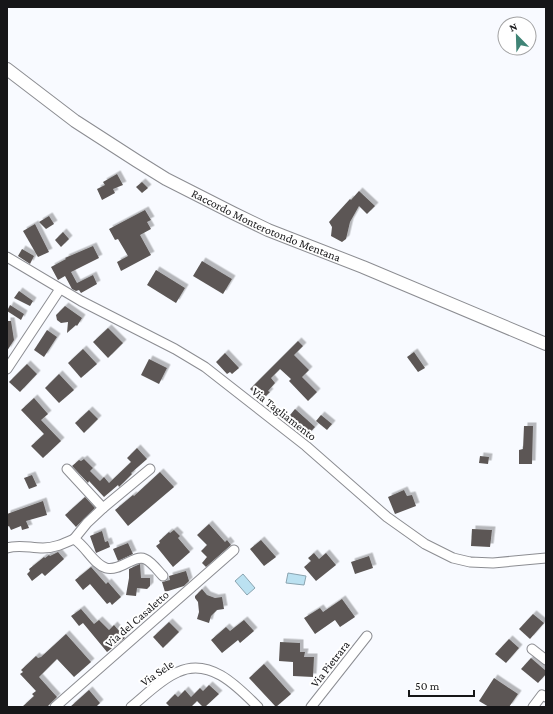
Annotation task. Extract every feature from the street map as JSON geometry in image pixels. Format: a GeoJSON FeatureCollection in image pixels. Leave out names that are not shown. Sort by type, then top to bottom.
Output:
{"type":"FeatureCollection","features":[{"type":"Feature","properties":{"kind":"main road","name":"Raccordo Monterotondo Mentana"},"geometry":{"type":"LineString","coordinates":[[7,69],[75,121],[127,155],[158,174],[224,209],[268,230],[363,267],[546,344]]}},
{"type":"Feature","properties":{"kind":"street","name":"Via Tagliamento"},"geometry":{"type":"LineString","coordinates":[[7,257],[81,302],[175,349],[205,367],[306,446],[387,517],[426,544],[453,558],[470,562],[493,564],[546,558]]}},
{"type":"Feature","properties":{"kind":"street"},"geometry":{"type":"LineString","coordinates":[[7,369],[60,289]]}},
{"type":"Feature","properties":{"kind":"street"},"geometry":{"type":"LineString","coordinates":[[67,469],[104,508]]}},
{"type":"Feature","properties":{"kind":"street"},"geometry":{"type":"LineString","coordinates":[[7,548],[18,546],[49,548],[74,539],[87,523],[150,469]]}},
{"type":"Feature","properties":{"kind":"street"},"geometry":{"type":"LineString","coordinates":[[74,539],[106,568],[116,568],[135,559],[142,558],[149,561],[164,576]]}},
{"type":"Feature","properties":{"kind":"street","name":"Via del Casaletto"},"geometry":{"type":"LineString","coordinates":[[55,707],[234,550]]}},
{"type":"Feature","properties":{"kind":"street","name":"Via Pietrara"},"geometry":{"type":"LineString","coordinates":[[311,707],[367,636]]}},
{"type":"Feature","properties":{"kind":"street"},"geometry":{"type":"LineString","coordinates":[[532,649],[546,660]]}},
{"type":"Feature","properties":{"kind":"street","name":"Via Sele"},"geometry":{"type":"LineString","coordinates":[[131,707],[175,673],[194,668],[210,670],[221,676],[236,687],[258,707]]}},
{"type":"Feature","properties":{"kind":"street"},"geometry":{"type":"LineString","coordinates":[[533,707],[545,694]]}},
{"type":"Feature","properties":{"kind":"water"},"geometry":{"type":"Polygon","coordinates":[[[288,573],[306,576],[304,585],[286,583],[288,573]]]}},
{"type":"Feature","properties":{"kind":"water"},"geometry":{"type":"Polygon","coordinates":[[[243,574],[255,588],[247,595],[235,581],[243,574]]]}},
{"type":"Feature","properties":{"kind":"building"},"geometry":{"type":"Polygon","coordinates":[[[117,174],[123,185],[113,189],[115,193],[102,200],[97,189],[105,185],[103,182],[117,174]]]}},
{"type":"Feature","properties":{"kind":"building"},"geometry":{"type":"Polygon","coordinates":[[[142,182],[148,188],[142,193],[136,187],[142,182]]]}},
{"type":"Feature","properties":{"kind":"building"},"geometry":{"type":"Polygon","coordinates":[[[359,191],[375,206],[367,214],[359,206],[350,222],[346,239],[342,242],[331,236],[332,227],[329,222],[359,191]]]}},
{"type":"Feature","properties":{"kind":"building"},"geometry":{"type":"Polygon","coordinates":[[[145,210],[151,220],[147,222],[151,229],[140,235],[151,255],[121,271],[117,262],[128,256],[118,239],[115,240],[109,229],[145,210]]]}},
{"type":"Feature","properties":{"kind":"building"},"geometry":{"type":"Polygon","coordinates":[[[49,216],[54,224],[46,229],[39,222],[49,216]]]}},
{"type":"Feature","properties":{"kind":"building"},"geometry":{"type":"Polygon","coordinates":[[[35,224],[49,252],[38,257],[23,231],[35,224]]]}},
{"type":"Feature","properties":{"kind":"building"},"geometry":{"type":"Polygon","coordinates":[[[63,232],[69,239],[61,247],[55,240],[63,232]]]}},
{"type":"Feature","properties":{"kind":"building"},"geometry":{"type":"Polygon","coordinates":[[[93,246],[99,258],[71,272],[77,283],[93,275],[97,284],[81,293],[79,290],[76,291],[72,289],[65,276],[58,280],[51,267],[66,259],[65,258],[93,246]]]}},
{"type":"Feature","properties":{"kind":"building"},"geometry":{"type":"Polygon","coordinates":[[[22,249],[34,256],[30,264],[18,256],[22,249]]]}},
{"type":"Feature","properties":{"kind":"building"},"geometry":{"type":"Polygon","coordinates":[[[202,261],[232,279],[223,294],[193,276],[202,261]]]}},
{"type":"Feature","properties":{"kind":"building"},"geometry":{"type":"Polygon","coordinates":[[[156,270],[185,288],[176,303],[147,285],[156,270]]]}},
{"type":"Feature","properties":{"kind":"building"},"geometry":{"type":"Polygon","coordinates":[[[19,291],[33,301],[30,306],[14,298],[19,291]]]}},
{"type":"Feature","properties":{"kind":"building"},"geometry":{"type":"Polygon","coordinates":[[[10,305],[24,314],[21,320],[7,311],[10,305]]]}},
{"type":"Feature","properties":{"kind":"building"},"geometry":{"type":"Polygon","coordinates":[[[65,306],[82,318],[77,326],[76,325],[67,333],[68,322],[61,323],[57,320],[56,315],[65,306]]]}},
{"type":"Feature","properties":{"kind":"building"},"geometry":{"type":"Polygon","coordinates":[[[7,321],[11,321],[14,340],[7,351],[7,321]]]}},
{"type":"Feature","properties":{"kind":"building"},"geometry":{"type":"Polygon","coordinates":[[[108,328],[123,343],[108,358],[93,342],[108,328]]]}},
{"type":"Feature","properties":{"kind":"building"},"geometry":{"type":"Polygon","coordinates":[[[47,330],[57,337],[44,357],[34,350],[47,330]]]}},
{"type":"Feature","properties":{"kind":"building"},"geometry":{"type":"Polygon","coordinates":[[[298,341],[303,346],[294,355],[309,370],[302,377],[317,392],[308,401],[289,381],[291,379],[280,369],[271,378],[275,383],[268,391],[270,392],[262,400],[250,389],[298,341]]]}},
{"type":"Feature","properties":{"kind":"building"},"geometry":{"type":"Polygon","coordinates":[[[83,349],[97,364],[81,378],[68,363],[83,349]]]}},
{"type":"Feature","properties":{"kind":"building"},"geometry":{"type":"Polygon","coordinates":[[[414,352],[425,368],[418,372],[407,357],[414,352]]]}},
{"type":"Feature","properties":{"kind":"building"},"geometry":{"type":"Polygon","coordinates":[[[225,353],[239,368],[232,374],[230,372],[227,374],[216,362],[225,353]]]}},
{"type":"Feature","properties":{"kind":"building"},"geometry":{"type":"Polygon","coordinates":[[[149,359],[167,368],[159,384],[141,375],[149,359]]]}},
{"type":"Feature","properties":{"kind":"building"},"geometry":{"type":"Polygon","coordinates":[[[27,364],[37,374],[20,392],[9,382],[27,364]]]}},
{"type":"Feature","properties":{"kind":"building"},"geometry":{"type":"Polygon","coordinates":[[[59,374],[74,390],[59,403],[45,388],[59,374]]]}},
{"type":"Feature","properties":{"kind":"building"},"geometry":{"type":"Polygon","coordinates":[[[34,398],[48,414],[41,420],[61,441],[43,458],[31,446],[44,434],[21,410],[34,398]]]}},
{"type":"Feature","properties":{"kind":"building"},"geometry":{"type":"Polygon","coordinates":[[[295,409],[315,427],[306,437],[286,420],[295,409]]]}},
{"type":"Feature","properties":{"kind":"building"},"geometry":{"type":"Polygon","coordinates":[[[89,410],[98,419],[84,433],[75,423],[89,410]]]}},
{"type":"Feature","properties":{"kind":"building"},"geometry":{"type":"Polygon","coordinates":[[[321,415],[332,424],[327,430],[316,421],[321,415]]]}},
{"type":"Feature","properties":{"kind":"building"},"geometry":{"type":"Polygon","coordinates":[[[524,426],[533,426],[532,464],[519,464],[519,450],[523,449],[524,426]]]}},
{"type":"Feature","properties":{"kind":"building"},"geometry":{"type":"Polygon","coordinates":[[[137,448],[147,459],[131,473],[132,474],[119,487],[118,485],[104,497],[72,466],[79,460],[81,461],[84,459],[93,468],[90,471],[100,481],[104,477],[109,483],[131,462],[127,458],[137,448]]]}},
{"type":"Feature","properties":{"kind":"building"},"geometry":{"type":"Polygon","coordinates":[[[480,456],[489,457],[488,464],[479,463],[480,456]]]}},
{"type":"Feature","properties":{"kind":"building"},"geometry":{"type":"Polygon","coordinates":[[[160,472],[174,487],[128,526],[115,510],[133,495],[134,496],[160,472]]]}},
{"type":"Feature","properties":{"kind":"building"},"geometry":{"type":"Polygon","coordinates":[[[32,475],[37,486],[29,489],[24,478],[32,475]]]}},
{"type":"Feature","properties":{"kind":"building"},"geometry":{"type":"Polygon","coordinates":[[[404,490],[407,496],[412,495],[416,506],[395,514],[388,497],[404,490]]]}},
{"type":"Feature","properties":{"kind":"building"},"geometry":{"type":"Polygon","coordinates":[[[85,497],[95,508],[76,527],[65,515],[85,497]]]}},
{"type":"Feature","properties":{"kind":"building"},"geometry":{"type":"Polygon","coordinates":[[[43,501],[47,515],[26,521],[29,528],[22,530],[21,526],[11,530],[9,526],[7,527],[7,514],[43,501]]]}},
{"type":"Feature","properties":{"kind":"building"},"geometry":{"type":"Polygon","coordinates":[[[209,524],[225,542],[227,540],[231,545],[206,567],[202,563],[207,557],[201,551],[207,545],[197,535],[209,524]]]}},
{"type":"Feature","properties":{"kind":"building"},"geometry":{"type":"Polygon","coordinates":[[[472,529],[492,530],[490,547],[471,546],[472,529]]]}},
{"type":"Feature","properties":{"kind":"building"},"geometry":{"type":"Polygon","coordinates":[[[174,530],[180,536],[178,538],[190,552],[173,567],[156,546],[160,543],[159,541],[169,532],[170,533],[174,530]]]}},
{"type":"Feature","properties":{"kind":"building"},"geometry":{"type":"Polygon","coordinates":[[[102,531],[105,542],[108,541],[110,547],[96,553],[90,536],[102,531]]]}},
{"type":"Feature","properties":{"kind":"building"},"geometry":{"type":"Polygon","coordinates":[[[261,540],[276,557],[264,566],[250,549],[261,540]]]}},
{"type":"Feature","properties":{"kind":"building"},"geometry":{"type":"Polygon","coordinates":[[[128,543],[133,554],[118,561],[113,549],[128,543]]]}},
{"type":"Feature","properties":{"kind":"building"},"geometry":{"type":"Polygon","coordinates":[[[58,552],[64,559],[45,576],[42,573],[32,581],[27,574],[30,571],[29,569],[44,557],[45,558],[58,552]]]}},
{"type":"Feature","properties":{"kind":"building"},"geometry":{"type":"Polygon","coordinates":[[[314,553],[319,559],[326,553],[336,565],[316,581],[304,567],[311,561],[308,558],[314,553]]]}},
{"type":"Feature","properties":{"kind":"building"},"geometry":{"type":"Polygon","coordinates":[[[369,556],[373,568],[355,574],[351,562],[369,556]]]}},
{"type":"Feature","properties":{"kind":"building"},"geometry":{"type":"Polygon","coordinates":[[[140,564],[141,578],[150,578],[150,586],[147,589],[137,588],[136,596],[126,595],[129,569],[140,564]]]}},
{"type":"Feature","properties":{"kind":"building"},"geometry":{"type":"Polygon","coordinates":[[[91,567],[106,584],[108,582],[121,597],[112,605],[110,602],[107,604],[90,584],[83,590],[75,580],[91,567]]]}},
{"type":"Feature","properties":{"kind":"building"},"geometry":{"type":"Polygon","coordinates":[[[186,571],[189,581],[184,586],[165,592],[162,582],[170,580],[169,576],[186,571]]]}},
{"type":"Feature","properties":{"kind":"building"},"geometry":{"type":"Polygon","coordinates":[[[202,589],[207,595],[215,598],[222,597],[224,609],[217,610],[211,616],[209,623],[197,619],[199,612],[198,602],[195,596],[202,589]]]}},
{"type":"Feature","properties":{"kind":"building"},"geometry":{"type":"Polygon","coordinates":[[[342,599],[355,617],[340,627],[335,620],[315,634],[304,618],[320,608],[323,612],[342,599]]]}},
{"type":"Feature","properties":{"kind":"building"},"geometry":{"type":"Polygon","coordinates":[[[81,609],[94,624],[99,620],[109,630],[114,625],[125,638],[107,652],[83,623],[79,626],[71,616],[81,609]]]}},
{"type":"Feature","properties":{"kind":"building"},"geometry":{"type":"Polygon","coordinates":[[[533,614],[544,623],[530,639],[519,629],[533,614]]]}},
{"type":"Feature","properties":{"kind":"building"},"geometry":{"type":"Polygon","coordinates":[[[244,620],[254,631],[240,643],[238,640],[222,653],[211,640],[226,627],[230,631],[244,620]]]}},
{"type":"Feature","properties":{"kind":"building"},"geometry":{"type":"Polygon","coordinates":[[[169,622],[179,632],[163,648],[153,637],[169,622]]]}},
{"type":"Feature","properties":{"kind":"building"},"geometry":{"type":"Polygon","coordinates":[[[66,634],[91,662],[74,677],[57,659],[39,677],[57,697],[47,707],[22,707],[34,696],[32,694],[36,691],[20,674],[23,672],[21,670],[36,656],[38,658],[41,657],[66,634]]]}},
{"type":"Feature","properties":{"kind":"building"},"geometry":{"type":"Polygon","coordinates":[[[509,639],[519,648],[506,663],[495,654],[509,639]]]}},
{"type":"Feature","properties":{"kind":"building"},"geometry":{"type":"Polygon","coordinates":[[[280,642],[300,643],[300,652],[305,652],[304,657],[314,657],[313,677],[293,676],[293,662],[279,661],[280,642]]]}},
{"type":"Feature","properties":{"kind":"building"},"geometry":{"type":"Polygon","coordinates":[[[531,658],[546,671],[546,674],[538,683],[521,669],[531,658]]]}},
{"type":"Feature","properties":{"kind":"building"},"geometry":{"type":"Polygon","coordinates":[[[264,664],[291,694],[276,707],[249,678],[264,664]]]}},
{"type":"Feature","properties":{"kind":"building"},"geometry":{"type":"Polygon","coordinates":[[[494,678],[518,694],[509,707],[489,707],[479,701],[494,678]]]}},
{"type":"Feature","properties":{"kind":"building"},"geometry":{"type":"Polygon","coordinates":[[[209,685],[219,694],[205,707],[197,701],[191,707],[170,707],[166,703],[175,694],[178,697],[185,690],[191,697],[200,688],[203,691],[209,685]]]}},
{"type":"Feature","properties":{"kind":"building"},"geometry":{"type":"Polygon","coordinates":[[[89,690],[100,703],[96,707],[70,707],[89,690]]]}}]}
